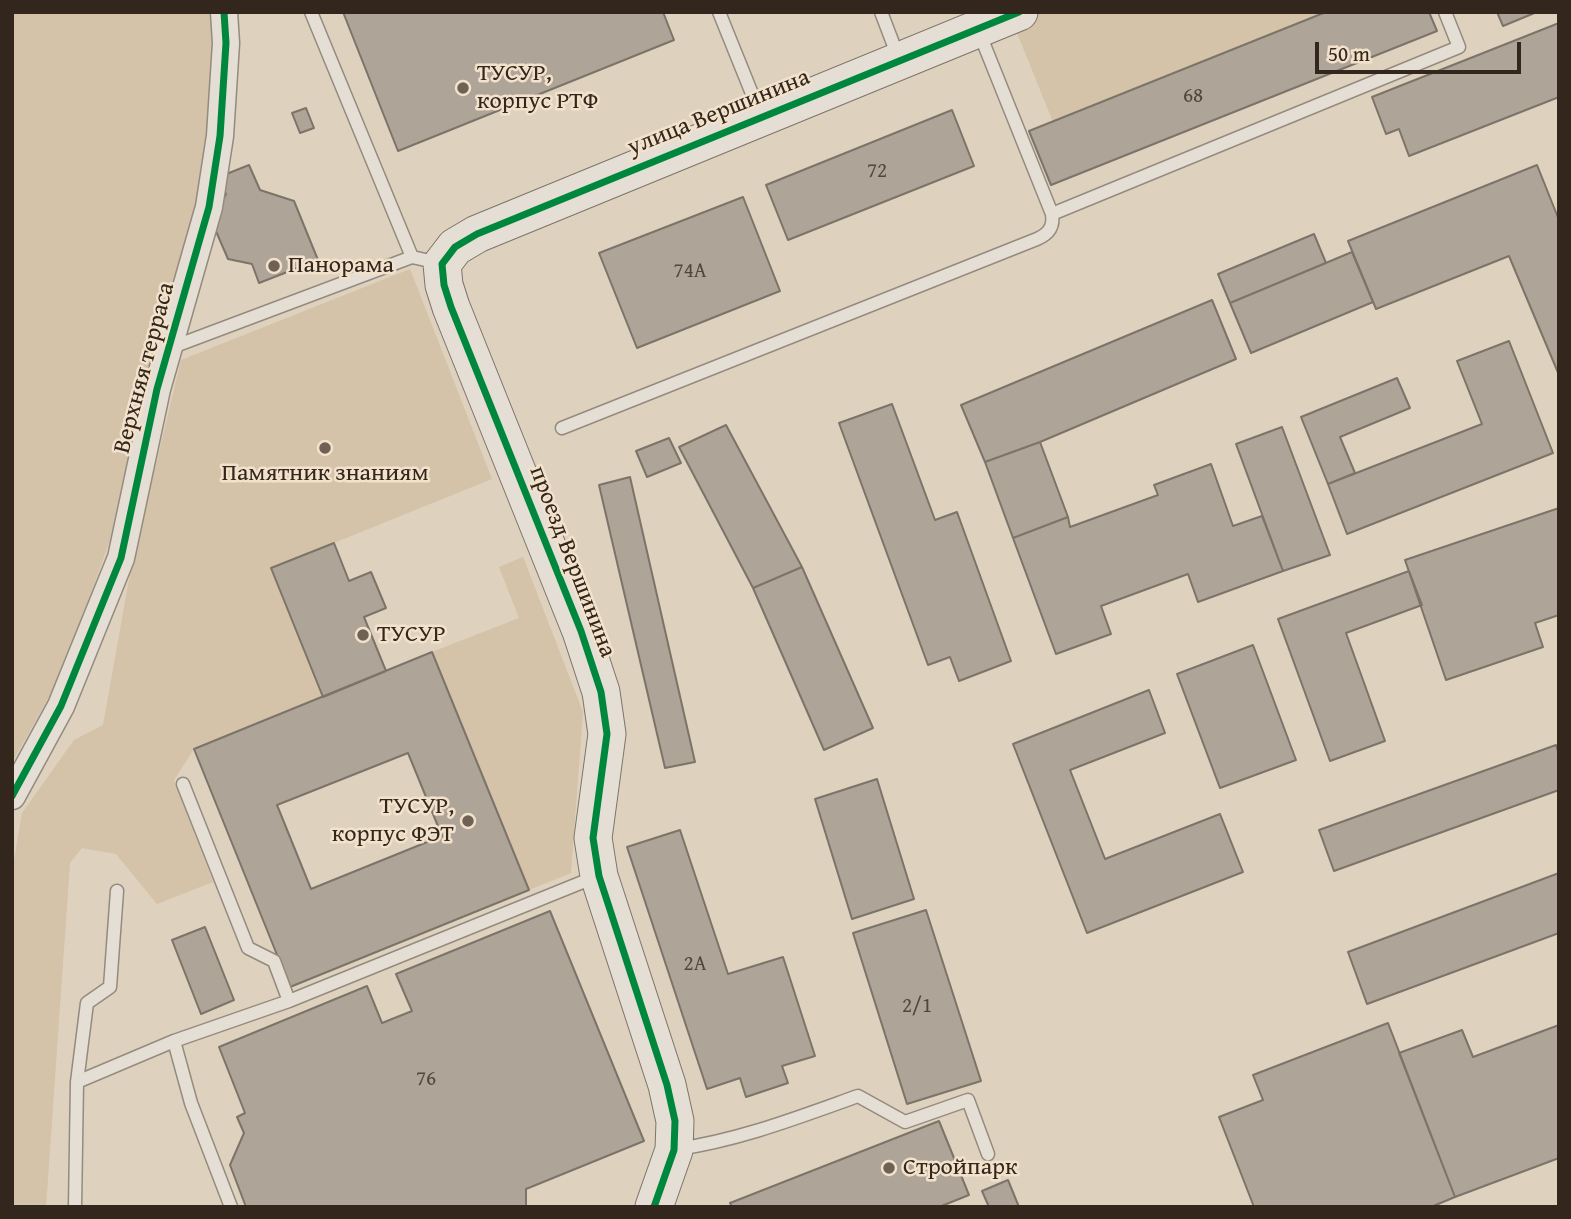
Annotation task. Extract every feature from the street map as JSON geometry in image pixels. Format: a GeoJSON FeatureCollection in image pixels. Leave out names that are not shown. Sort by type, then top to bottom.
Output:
{"type":"FeatureCollection","features":[{"type":"Feature","properties":{"kind":"street","name":"Верхняя терраса"},"geometry":{"type":"LineString","coordinates":[[12,796],[61,706],[121,558],[157,389],[209,206],[220,136],[226,43],[224,12]]}},
{"type":"Feature","properties":{"kind":"street","name":"улица Вершинина"},"geometry":{"type":"LineString","coordinates":[[427,260],[477,234],[1019,12]]}},
{"type":"Feature","properties":{"kind":"street","name":"проезд Вершинина"},"geometry":{"type":"LineString","coordinates":[[427,260],[444,285],[581,631],[601,691],[607,734],[593,838],[599,876],[667,1085],[675,1121],[674,1150],[654,1207]]}},
{"type":"Feature","properties":{"kind":"lane"},"geometry":{"type":"LineString","coordinates":[[170,348],[427,260],[311,12]]}},
{"type":"Feature","properties":{"kind":"lane"},"geometry":{"type":"LineString","coordinates":[[719,12],[761,116]]}},
{"type":"Feature","properties":{"kind":"lane"},"geometry":{"type":"LineString","coordinates":[[881,12],[900,59]]}},
{"type":"Feature","properties":{"kind":"lane"},"geometry":{"type":"LineString","coordinates":[[1052,214],[1459,47],[1445,12]]}},
{"type":"Feature","properties":{"kind":"lane"},"geometry":{"type":"LineString","coordinates":[[562,428],[1037,239],[1048,232],[1053,220],[1052,214],[978,29]]}},
{"type":"Feature","properties":{"kind":"lane"},"geometry":{"type":"LineString","coordinates":[[183,785],[248,948],[274,961],[289,1001]]}},
{"type":"Feature","properties":{"kind":"lane"},"geometry":{"type":"LineString","coordinates":[[77,1082],[174,1041],[289,1001],[599,876]]}},
{"type":"Feature","properties":{"kind":"lane"},"geometry":{"type":"LineString","coordinates":[[75,1207],[77,1082],[87,1003],[110,987],[117,891]]}},
{"type":"Feature","properties":{"kind":"lane"},"geometry":{"type":"LineString","coordinates":[[174,1041],[191,1103],[231,1207]]}},
{"type":"Feature","properties":{"kind":"lane"},"geometry":{"type":"LineString","coordinates":[[674,1150],[746,1135],[858,1097],[905,1122],[968,1100],[988,1154]]}},
{"type":"Feature","properties":{"kind":"shaded area"},"geometry":{"type":"Polygon","coordinates":[[[12,12],[211,12],[215,62],[208,162],[167,320],[136,422],[110,540],[55,686],[12,763],[12,12]]]}},
{"type":"Feature","properties":{"kind":"shaded area"},"geometry":{"type":"Polygon","coordinates":[[[1040,12],[1326,12],[1053,122],[1013,23],[1040,12]]]}},
{"type":"Feature","properties":{"kind":"shaded area"},"geometry":{"type":"Polygon","coordinates":[[[410,269],[492,479],[272,568],[323,697],[194,749],[174,780],[213,882],[157,904],[116,854],[82,848],[70,863],[46,1207],[12,1207],[12,872],[22,813],[74,740],[103,725],[131,568],[181,360],[410,269]]]}},
{"type":"Feature","properties":{"kind":"shaded area"},"geometry":{"type":"Polygon","coordinates":[[[523,557],[583,712],[571,873],[529,890],[432,652],[519,618],[499,567],[523,557]]]}},
{"type":"Feature","properties":{"kind":"building","name":"ТУСУР, корпус РТФ"},"geometry":{"type":"Polygon","coordinates":[[[343,12],[663,12],[674,40],[398,151],[343,12]]]}},
{"type":"Feature","properties":{"kind":"building"},"geometry":{"type":"Polygon","coordinates":[[[1326,12],[1429,12],[1437,31],[1051,185],[1029,131],[1326,12]]]}},
{"type":"Feature","properties":{"kind":"building"},"geometry":{"type":"Polygon","coordinates":[[[1497,12],[1537,12],[1503,26],[1497,12]]]}},
{"type":"Feature","properties":{"kind":"building"},"geometry":{"type":"Polygon","coordinates":[[[1559,23],[1559,97],[1409,156],[1399,129],[1386,134],[1372,97],[1559,23]]]}},
{"type":"Feature","properties":{"kind":"building"},"geometry":{"type":"Polygon","coordinates":[[[306,108],[314,128],[300,133],[292,113],[306,108]]]}},
{"type":"Feature","properties":{"kind":"building"},"geometry":{"type":"Polygon","coordinates":[[[952,110],[974,166],[788,240],[766,185],[952,110]]]}},
{"type":"Feature","properties":{"kind":"building"},"geometry":{"type":"Polygon","coordinates":[[[249,165],[260,190],[294,201],[318,260],[259,283],[252,264],[228,259],[212,222],[226,194],[219,177],[249,165]]]}},
{"type":"Feature","properties":{"kind":"building"},"geometry":{"type":"Polygon","coordinates":[[[1537,165],[1559,220],[1559,375],[1509,256],[1376,309],[1348,241],[1537,165]]]}},
{"type":"Feature","properties":{"kind":"building"},"geometry":{"type":"Polygon","coordinates":[[[743,197],[780,291],[637,348],[599,253],[743,197]]]}},
{"type":"Feature","properties":{"kind":"building"},"geometry":{"type":"Polygon","coordinates":[[[1314,234],[1326,263],[1230,303],[1218,274],[1314,234]]]}},
{"type":"Feature","properties":{"kind":"building"},"geometry":{"type":"Polygon","coordinates":[[[1352,252],[1373,302],[1251,353],[1230,303],[1352,252]]]}},
{"type":"Feature","properties":{"kind":"building"},"geometry":{"type":"Polygon","coordinates":[[[1212,300],[1236,359],[1040,442],[985,462],[961,405],[1212,300]]]}},
{"type":"Feature","properties":{"kind":"building"},"geometry":{"type":"Polygon","coordinates":[[[1509,341],[1553,453],[1347,534],[1328,484],[1482,424],[1457,361],[1509,341]]]}},
{"type":"Feature","properties":{"kind":"building"},"geometry":{"type":"Polygon","coordinates":[[[1397,378],[1410,408],[1340,437],[1355,473],[1328,484],[1301,417],[1397,378]]]}},
{"type":"Feature","properties":{"kind":"building"},"geometry":{"type":"Polygon","coordinates":[[[892,404],[935,520],[957,512],[1011,661],[959,681],[950,657],[928,665],[839,423],[892,404]]]}},
{"type":"Feature","properties":{"kind":"building"},"geometry":{"type":"Polygon","coordinates":[[[726,425],[802,567],[753,588],[679,447],[726,425]]]}},
{"type":"Feature","properties":{"kind":"building"},"geometry":{"type":"Polygon","coordinates":[[[1282,427],[1330,555],[1283,571],[1236,444],[1282,427]]]}},
{"type":"Feature","properties":{"kind":"building"},"geometry":{"type":"Polygon","coordinates":[[[669,438],[681,463],[647,477],[636,451],[669,438]]]}},
{"type":"Feature","properties":{"kind":"building"},"geometry":{"type":"Polygon","coordinates":[[[1040,442],[1068,517],[1013,538],[985,462],[1040,442]]]}},
{"type":"Feature","properties":{"kind":"building"},"geometry":{"type":"Polygon","coordinates":[[[1211,464],[1233,526],[1262,516],[1283,571],[1198,602],[1188,574],[1101,606],[1111,634],[1056,654],[1013,538],[1068,517],[1070,527],[1158,495],[1154,485],[1211,464]]]}},
{"type":"Feature","properties":{"kind":"building"},"geometry":{"type":"Polygon","coordinates":[[[630,477],[695,762],[665,768],[599,485],[630,477]]]}},
{"type":"Feature","properties":{"kind":"building"},"geometry":{"type":"Polygon","coordinates":[[[1559,508],[1559,615],[1535,623],[1543,647],[1446,680],[1405,560],[1559,508]]]}},
{"type":"Feature","properties":{"kind":"building"},"geometry":{"type":"Polygon","coordinates":[[[334,543],[349,581],[371,572],[386,608],[364,617],[386,671],[323,697],[271,568],[334,543]]]}},
{"type":"Feature","properties":{"kind":"building"},"geometry":{"type":"Polygon","coordinates":[[[802,567],[873,728],[824,750],[753,588],[802,567]]]}},
{"type":"Feature","properties":{"kind":"building"},"geometry":{"type":"Polygon","coordinates":[[[1409,571],[1422,605],[1346,633],[1385,741],[1330,761],[1278,619],[1409,571]]]}},
{"type":"Feature","properties":{"kind":"building"},"geometry":{"type":"Polygon","coordinates":[[[1253,645],[1296,760],[1220,788],[1177,674],[1253,645]]]}},
{"type":"Feature","properties":{"kind":"building","name":"ТУСУР, корпус ФЭТ"},"geometry":{"type":"Polygon","coordinates":[[[432,652],[529,890],[290,987],[194,749],[432,652]],[[408,753],[277,805],[311,889],[442,836],[408,753]]]}},
{"type":"Feature","properties":{"kind":"building"},"geometry":{"type":"Polygon","coordinates":[[[1149,690],[1165,733],[1070,770],[1105,859],[1220,814],[1243,872],[1087,933],[1013,744],[1149,690]]]}},
{"type":"Feature","properties":{"kind":"building"},"geometry":{"type":"Polygon","coordinates":[[[1556,745],[1559,754],[1559,790],[1334,871],[1319,830],[1556,745]]]}},
{"type":"Feature","properties":{"kind":"building"},"geometry":{"type":"Polygon","coordinates":[[[877,779],[914,899],[852,919],[815,799],[877,779]]]}},
{"type":"Feature","properties":{"kind":"building"},"geometry":{"type":"Polygon","coordinates":[[[680,830],[728,974],[783,957],[815,1056],[782,1066],[788,1083],[746,1097],[740,1078],[707,1089],[627,847],[680,830]]]}},
{"type":"Feature","properties":{"kind":"building"},"geometry":{"type":"Polygon","coordinates":[[[1559,873],[1559,933],[1367,1004],[1348,952],[1559,873]]]}},
{"type":"Feature","properties":{"kind":"building"},"geometry":{"type":"Polygon","coordinates":[[[926,910],[981,1081],[907,1104],[853,933],[926,910]]]}},
{"type":"Feature","properties":{"kind":"building"},"geometry":{"type":"Polygon","coordinates":[[[550,911],[644,1141],[526,1189],[526,1207],[246,1207],[230,1165],[244,1133],[237,1117],[245,1113],[219,1047],[367,986],[382,1023],[412,1011],[396,974],[550,911]]]}},
{"type":"Feature","properties":{"kind":"building"},"geometry":{"type":"Polygon","coordinates":[[[205,927],[234,1000],[201,1014],[172,940],[205,927]]]}},
{"type":"Feature","properties":{"kind":"building"},"geometry":{"type":"Polygon","coordinates":[[[1388,1023],[1455,1197],[1431,1207],[1254,1207],[1219,1117],[1263,1100],[1253,1075],[1388,1023]]]}},
{"type":"Feature","properties":{"kind":"building"},"geometry":{"type":"Polygon","coordinates":[[[1559,1025],[1559,1158],[1455,1197],[1399,1053],[1462,1030],[1473,1057],[1559,1025]]]}},
{"type":"Feature","properties":{"kind":"building","name":"Стройпарк"},"geometry":{"type":"Polygon","coordinates":[[[939,1121],[969,1195],[939,1207],[732,1207],[730,1203],[939,1121]]]}},
{"type":"Feature","properties":{"kind":"building"},"geometry":{"type":"Polygon","coordinates":[[[1008,1180],[1019,1207],[989,1207],[982,1191],[1008,1180]]]}},
{"type":"Feature","properties":{"kind":"cycle path"},"geometry":{"type":"LineString","coordinates":[[12,796],[61,706],[121,558],[157,389],[209,207],[220,136],[226,43],[224,12]]}},
{"type":"Feature","properties":{"kind":"cycle path"},"geometry":{"type":"LineString","coordinates":[[654,1207],[674,1150],[675,1121],[667,1085],[599,876],[593,838],[607,734],[601,692],[581,631],[451,307],[444,285],[442,264],[455,247],[477,234],[1019,12]]}},
{"type":"Feature","properties":{"kind":"place","name":"ТУСУР, корпус РТФ"},"geometry":{"type":"Point","coordinates":[463,88]}},
{"type":"Feature","properties":{"kind":"place","name":"Панорама"},"geometry":{"type":"Point","coordinates":[274,266]}},
{"type":"Feature","properties":{"kind":"place","name":"Памятник знаниям"},"geometry":{"type":"Point","coordinates":[325,448]}},
{"type":"Feature","properties":{"kind":"place","name":"ТУСУР"},"geometry":{"type":"Point","coordinates":[363,635]}},
{"type":"Feature","properties":{"kind":"place","name":"ТУСУР, корпус ФЭТ"},"geometry":{"type":"Point","coordinates":[468,821]}},
{"type":"Feature","properties":{"kind":"place","name":"Стройпарк"},"geometry":{"type":"Point","coordinates":[889,1168]}}]}
